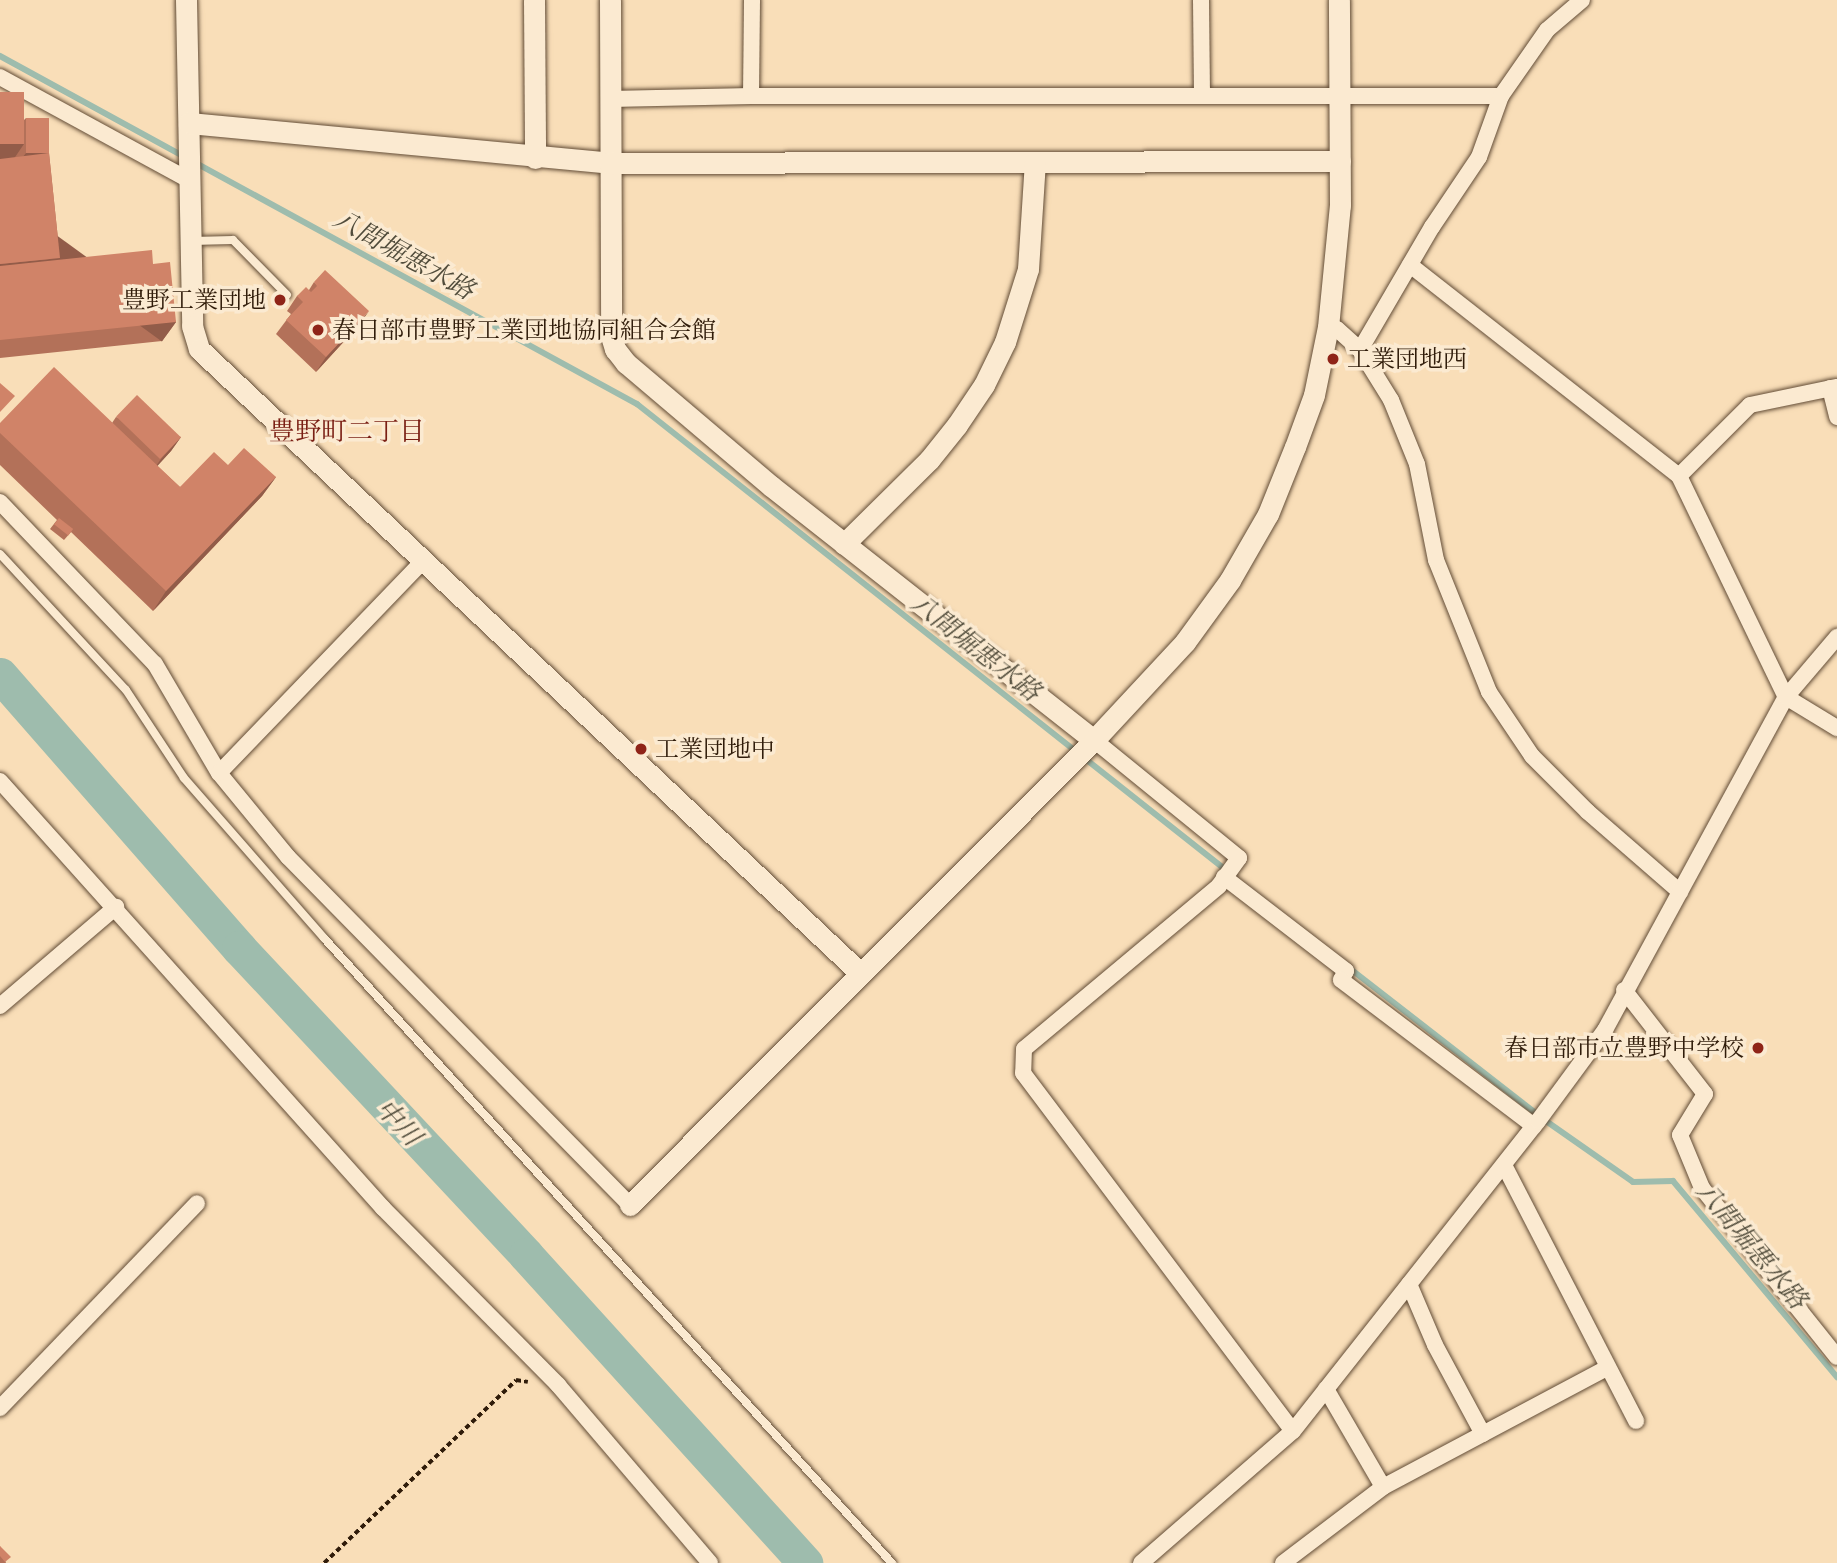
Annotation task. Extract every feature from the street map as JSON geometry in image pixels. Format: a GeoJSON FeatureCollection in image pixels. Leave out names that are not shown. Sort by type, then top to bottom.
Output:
{"type":"FeatureCollection","features":[{"type":"Feature","properties":{"kind":"street"},"geometry":{"type":"LineString","coordinates":[[186,0],[192,326],[200,349],[861,974]]}},
{"type":"Feature","properties":{"kind":"street"},"geometry":{"type":"LineString","coordinates":[[534,0],[534,158]]}},
{"type":"Feature","properties":{"kind":"street"},"geometry":{"type":"LineString","coordinates":[[610,0],[611,336],[615,349],[626,363],[844,544],[1239,858],[1219,887],[1024,1049],[1024,1073],[1293,1432]]}},
{"type":"Feature","properties":{"kind":"street"},"geometry":{"type":"LineString","coordinates":[[751,96],[752,0]]}},
{"type":"Feature","properties":{"kind":"street"},"geometry":{"type":"LineString","coordinates":[[1200,0],[1202,96]]}},
{"type":"Feature","properties":{"kind":"street"},"geometry":{"type":"LineString","coordinates":[[0,502],[155,664],[219,773],[288,858],[630,1205],[1092,743],[1185,642],[1230,580],[1268,514],[1314,396],[1328,327],[1338,250],[1339,0]]}},
{"type":"Feature","properties":{"kind":"street"},"geometry":{"type":"LineString","coordinates":[[1360,350],[1479,157],[1501,96],[1547,30],[1582,0]]}},
{"type":"Feature","properties":{"kind":"street"},"geometry":{"type":"LineString","coordinates":[[0,77],[189,177]]}},
{"type":"Feature","properties":{"kind":"street"},"geometry":{"type":"LineString","coordinates":[[610,99],[751,96],[1501,96]]}},
{"type":"Feature","properties":{"kind":"street"},"geometry":{"type":"LineString","coordinates":[[188,123],[534,158],[610,163],[1340,161]]}},
{"type":"Feature","properties":{"kind":"street"},"geometry":{"type":"LineString","coordinates":[[844,544],[929,460],[984,385],[1018,308],[1028,269],[1035,162]]}},
{"type":"Feature","properties":{"kind":"street"},"geometry":{"type":"LineString","coordinates":[[1410,265],[1679,476],[1786,697],[1837,728]]}},
{"type":"Feature","properties":{"kind":"street"},"geometry":{"type":"LineString","coordinates":[[1328,327],[1337,329],[1360,350],[1391,400],[1417,464],[1436,560],[1489,692],[1532,756],[1588,812],[1680,892]]}},
{"type":"Feature","properties":{"kind":"street"},"geometry":{"type":"LineString","coordinates":[[1679,476],[1750,405],[1833,388],[1837,417]]}},
{"type":"Feature","properties":{"kind":"street"},"geometry":{"type":"LineString","coordinates":[[219,773],[424,560]]}},
{"type":"Feature","properties":{"kind":"street"},"geometry":{"type":"LineString","coordinates":[[1141,1563],[1293,1432],[1536,1123],[1605,1030],[1624,990],[1786,697],[1837,637]]}},
{"type":"Feature","properties":{"kind":"street"},"geometry":{"type":"LineString","coordinates":[[0,781],[116,907],[383,1208],[558,1385],[710,1563]]}},
{"type":"Feature","properties":{"kind":"street"},"geometry":{"type":"LineString","coordinates":[[1225,876],[1346,971],[1341,981],[1536,1123]]}},
{"type":"Feature","properties":{"kind":"street"},"geometry":{"type":"LineString","coordinates":[[0,1006],[116,907]]}},
{"type":"Feature","properties":{"kind":"street"},"geometry":{"type":"LineString","coordinates":[[1624,990],[1705,1094],[1680,1135],[1702,1188],[1837,1357]]}},
{"type":"Feature","properties":{"kind":"street"},"geometry":{"type":"LineString","coordinates":[[1504,1164],[1636,1421]]}},
{"type":"Feature","properties":{"kind":"street"},"geometry":{"type":"LineString","coordinates":[[0,1408],[197,1203]]}},
{"type":"Feature","properties":{"kind":"street"},"geometry":{"type":"LineString","coordinates":[[1409,1284],[1435,1345],[1483,1434]]}},
{"type":"Feature","properties":{"kind":"street"},"geometry":{"type":"LineString","coordinates":[[1283,1563],[1383,1487],[1607,1368]]}},
{"type":"Feature","properties":{"kind":"street"},"geometry":{"type":"LineString","coordinates":[[1326,1389],[1383,1487]]}},
{"type":"Feature","properties":{"kind":"lane"},"geometry":{"type":"LineString","coordinates":[[190,241],[233,240],[287,295]]}},
{"type":"Feature","properties":{"kind":"lane"},"geometry":{"type":"LineString","coordinates":[[0,554],[126,690],[184,778],[324,938],[892,1563]]}},
{"type":"Feature","properties":{"kind":"path"},"geometry":{"type":"LineString","coordinates":[[324,1563],[516,1380],[558,1385]]}},
{"type":"Feature","properties":{"kind":"building"},"geometry":{"type":"Polygon","coordinates":[[[0,92],[24,92],[24,144],[0,144],[0,92]]]}},
{"type":"Feature","properties":{"kind":"building"},"geometry":{"type":"Polygon","coordinates":[[[26,118],[49,118],[49,153],[26,153],[26,118]]]}},
{"type":"Feature","properties":{"kind":"building"},"geometry":{"type":"Polygon","coordinates":[[[49,153],[60,258],[0,264],[0,159],[49,153]]]}},
{"type":"Feature","properties":{"kind":"building"},"geometry":{"type":"Polygon","coordinates":[[[152,250],[153,264],[170,262],[176,322],[0,340],[0,266],[152,250]]]}},
{"type":"Feature","properties":{"kind":"building","name":"春日部市豊野工業団地協同組合会館"},"geometry":{"type":"Polygon","coordinates":[[[325,270],[369,311],[326,357],[286,320],[303,302],[297,296],[306,287],[311,292],[317,286],[314,282],[325,270]]]}},
{"type":"Feature","properties":{"kind":"building"},"geometry":{"type":"Polygon","coordinates":[[[54,367],[180,487],[214,452],[228,465],[244,448],[276,477],[166,591],[0,433],[0,423],[54,367]]]}},
{"type":"Feature","properties":{"kind":"building"},"geometry":{"type":"Polygon","coordinates":[[[0,383],[15,396],[0,412],[0,383]]]}},
{"type":"Feature","properties":{"kind":"building"},"geometry":{"type":"Polygon","coordinates":[[[137,395],[181,437],[160,459],[116,417],[137,395]]]}},
{"type":"Feature","properties":{"kind":"building"},"geometry":{"type":"Polygon","coordinates":[[[59,518],[73,529],[68,535],[54,524],[59,518]]]}},
{"type":"Feature","properties":{"kind":"building"},"geometry":{"type":"Polygon","coordinates":[[[0,1546],[11,1557],[5,1562],[0,1556],[0,1546]]]}},
{"type":"Feature","properties":{"kind":"waterway","name":"八間堀悪水路"},"geometry":{"type":"LineString","coordinates":[[0,56],[637,404],[1227,871]]}},
{"type":"Feature","properties":{"kind":"waterway","name":"中川"},"geometry":{"type":"LineString","coordinates":[[0,675],[239,948],[526,1255],[805,1563]]}},
{"type":"Feature","properties":{"kind":"waterway","name":"八間堀悪水路"},"geometry":{"type":"LineString","coordinates":[[1348,967],[1546,1121],[1633,1182],[1673,1181],[1837,1377]]}},
{"type":"Feature","properties":{"kind":"place","name":"豊野工業団地"},"geometry":{"type":"Point","coordinates":[280,300]}},
{"type":"Feature","properties":{"kind":"place","name":"春日部市豊野工業団地協同組合会館"},"geometry":{"type":"Point","coordinates":[318,330]}},
{"type":"Feature","properties":{"kind":"place","name":"工業団地西"},"geometry":{"type":"Point","coordinates":[1333,359]}},
{"type":"Feature","properties":{"kind":"place","name":"工業団地中"},"geometry":{"type":"Point","coordinates":[641,749]}},
{"type":"Feature","properties":{"kind":"place","name":"春日部市立豊野中学校"},"geometry":{"type":"Point","coordinates":[1758,1048]}},
{"type":"Feature","properties":{"kind":"district","name":"豊野町二丁目"},"geometry":{"type":"Point","coordinates":[347,431]}}]}
